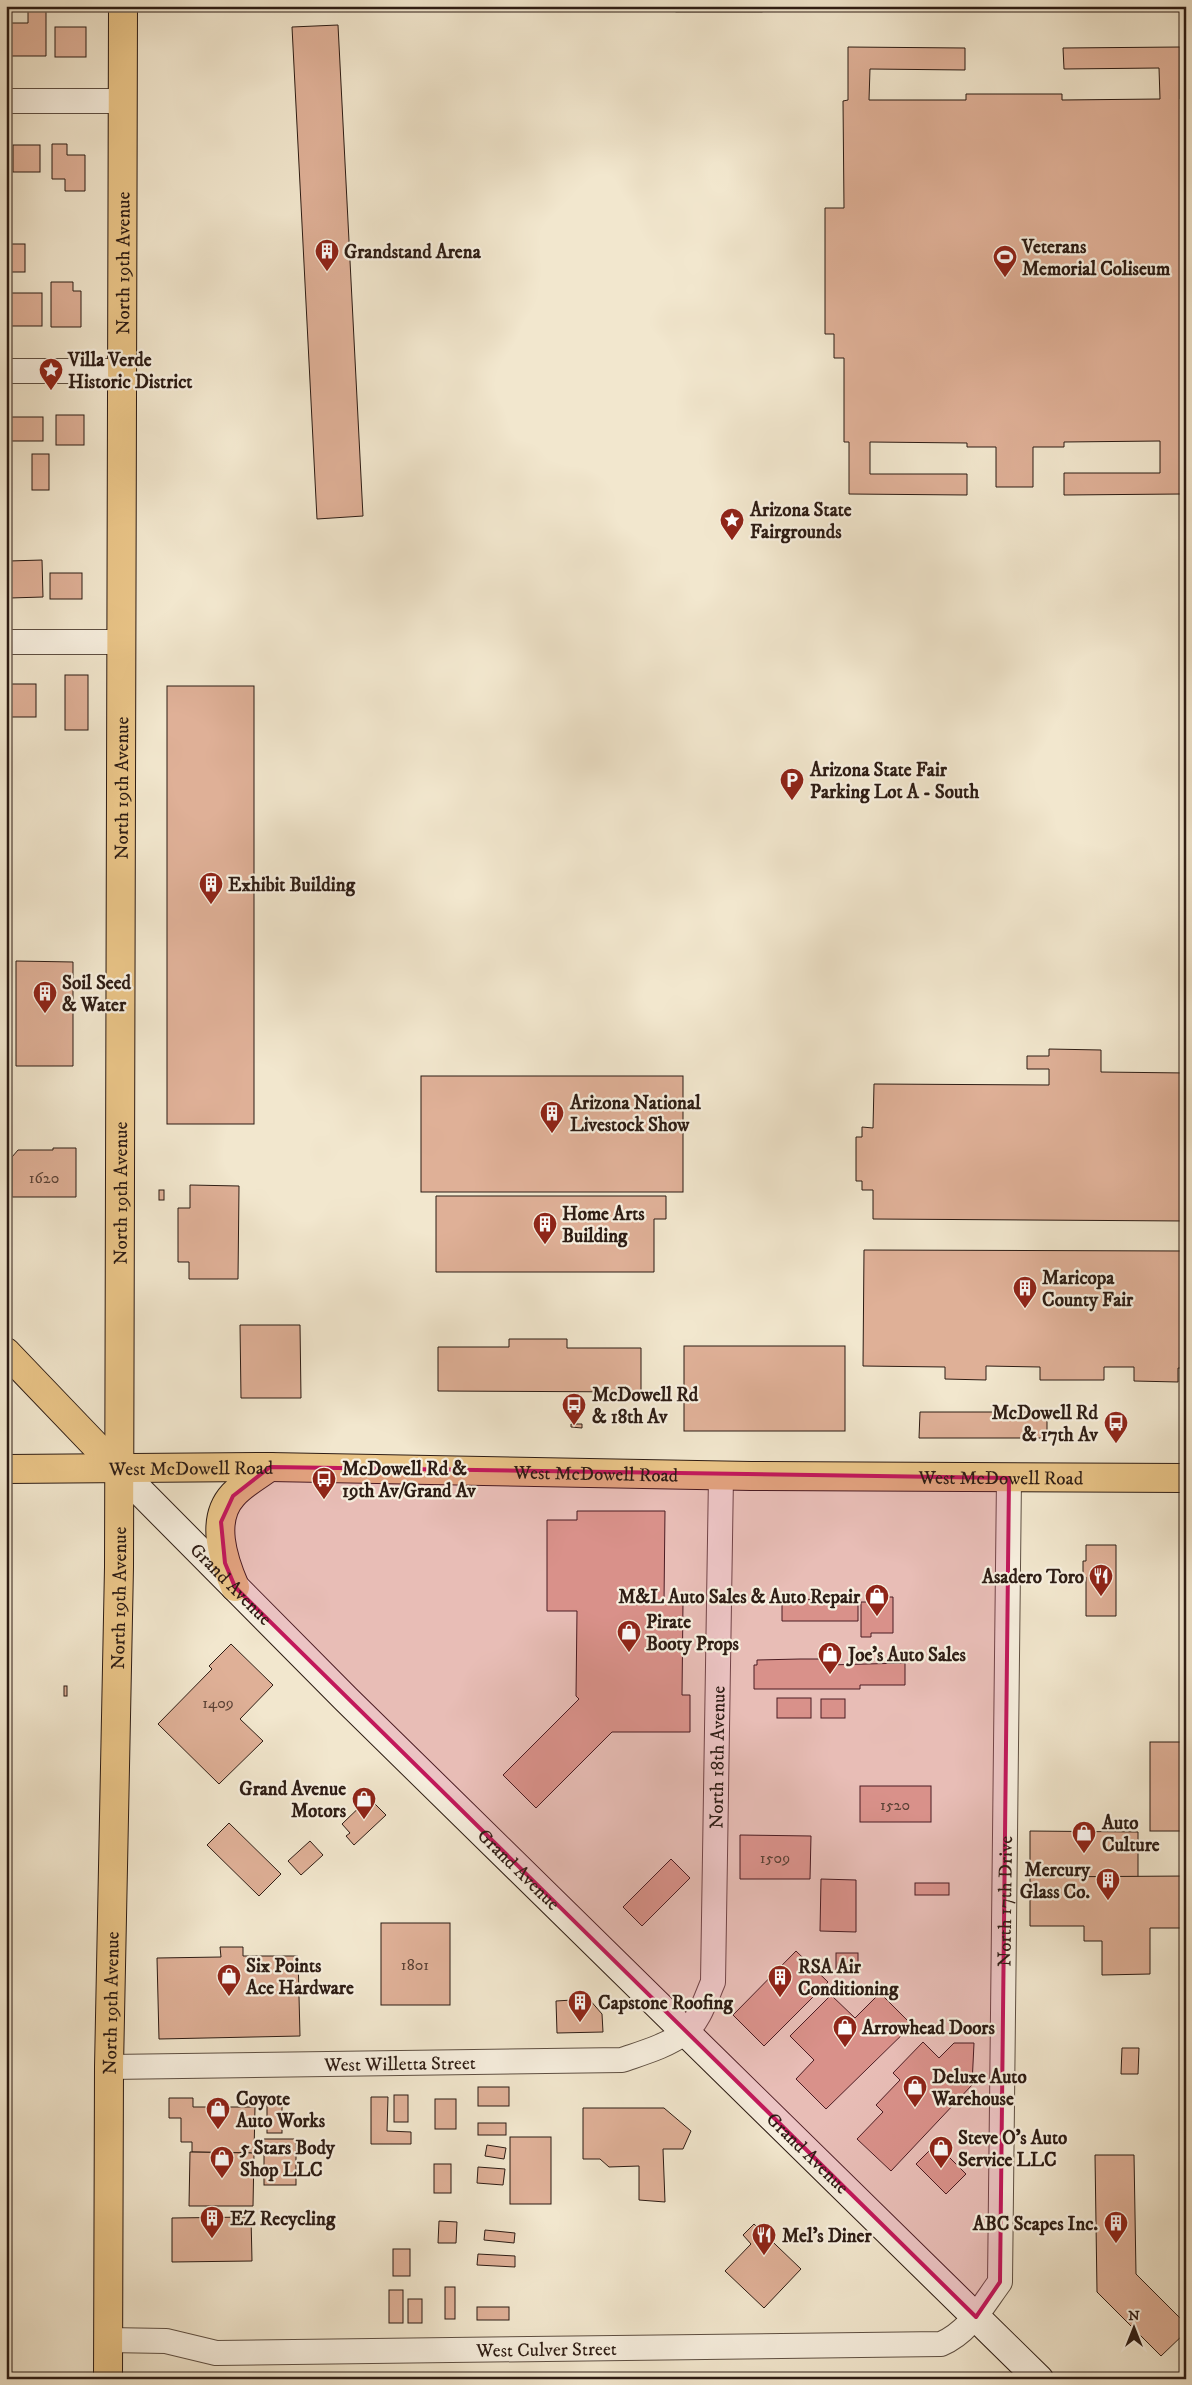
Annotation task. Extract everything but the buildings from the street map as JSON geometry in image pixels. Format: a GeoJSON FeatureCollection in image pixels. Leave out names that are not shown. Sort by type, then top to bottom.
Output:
{"type":"FeatureCollection","features":[{"type":"Feature","properties":{"kind":"main road","name":"North 19th Avenue"},"geometry":{"type":"LineString","coordinates":[[108,2379],[109,2067],[119,1470],[123,6]]}},
{"type":"Feature","properties":{"kind":"main road","name":"Grand Avenue"},"geometry":{"type":"LineString","coordinates":[[6,1352],[234,1587],[685,2033],[1039,2379]]}},
{"type":"Feature","properties":{"kind":"main road","name":"West McDowell Road"},"geometry":{"type":"LineString","coordinates":[[6,1469],[270,1468],[721,1476],[1186,1478]]}},
{"type":"Feature","properties":{"kind":"main road"},"geometry":{"type":"LineString","coordinates":[[234,1587],[225,1564],[222,1543],[223,1514],[233,1496],[270,1468]]}},
{"type":"Feature","properties":{"kind":"street"},"geometry":{"type":"LineString","coordinates":[[6,101],[123,101]]}},
{"type":"Feature","properties":{"kind":"street"},"geometry":{"type":"LineString","coordinates":[[6,371],[121,371]]}},
{"type":"Feature","properties":{"kind":"street"},"geometry":{"type":"LineString","coordinates":[[6,642],[120,642]]}},
{"type":"Feature","properties":{"kind":"street","name":"North 18th Avenue"},"geometry":{"type":"LineString","coordinates":[[685,2033],[702,2009],[713,1982],[721,1476]]}},
{"type":"Feature","properties":{"kind":"street","name":"North 17th Drive"},"geometry":{"type":"LineString","coordinates":[[976,2317],[1000,2282],[1009,1478]]}},
{"type":"Feature","properties":{"kind":"street","name":"West Willetta Street"},"geometry":{"type":"LineString","coordinates":[[109,2067],[622,2060],[646,2052],[685,2033]]}},
{"type":"Feature","properties":{"kind":"street","name":"West Culver Street"},"geometry":{"type":"LineString","coordinates":[[108,2340],[164,2341],[216,2353],[941,2344],[950,2340],[976,2317]]}},
{"type":"Feature","properties":{"kind":"highlighted area"},"geometry":{"type":"Polygon","coordinates":[[[270,1467],[1009,1478],[1000,2282],[976,2317],[235,1587],[225,1563],[221,1522],[233,1496],[270,1467]]]}},
{"type":"Feature","properties":{"kind":"place","name":"Grandstand Arena"},"geometry":{"type":"Point","coordinates":[327,272]}},
{"type":"Feature","properties":{"kind":"place","name":"Veterans Memorial Coliseum"},"geometry":{"type":"Point","coordinates":[1005,278]}},
{"type":"Feature","properties":{"kind":"place","name":"Villa Verde Historic District"},"geometry":{"type":"Point","coordinates":[51,391]}},
{"type":"Feature","properties":{"kind":"place","name":"Arizona State Fairgrounds"},"geometry":{"type":"Point","coordinates":[732,541]}},
{"type":"Feature","properties":{"kind":"place","name":"Arizona State Fair Parking Lot A - South"},"geometry":{"type":"Point","coordinates":[792,801]}},
{"type":"Feature","properties":{"kind":"place","name":"Exhibit Building"},"geometry":{"type":"Point","coordinates":[211,905]}},
{"type":"Feature","properties":{"kind":"place","name":"Soil Seed & Water"},"geometry":{"type":"Point","coordinates":[45,1014]}},
{"type":"Feature","properties":{"kind":"place","name":"Arizona National Livestock Show"},"geometry":{"type":"Point","coordinates":[552,1134]}},
{"type":"Feature","properties":{"kind":"place","name":"Home Arts Building"},"geometry":{"type":"Point","coordinates":[545,1245]}},
{"type":"Feature","properties":{"kind":"place","name":"Maricopa County Fair"},"geometry":{"type":"Point","coordinates":[1025,1309]}},
{"type":"Feature","properties":{"kind":"place","name":"McDowell Rd & 18th Av"},"geometry":{"type":"Point","coordinates":[574,1426]}},
{"type":"Feature","properties":{"kind":"place","name":"McDowell Rd & 17th Av"},"geometry":{"type":"Point","coordinates":[1116,1444]}},
{"type":"Feature","properties":{"kind":"place","name":"McDowell Rd & 19th Av/Grand Av"},"geometry":{"type":"Point","coordinates":[324,1500]}},
{"type":"Feature","properties":{"kind":"place","name":"Asadero Toro"},"geometry":{"type":"Point","coordinates":[1101,1597]}},
{"type":"Feature","properties":{"kind":"place","name":"M&L Auto Sales & Auto Repair"},"geometry":{"type":"Point","coordinates":[877,1617]}},
{"type":"Feature","properties":{"kind":"place","name":"Pirate Booty Props"},"geometry":{"type":"Point","coordinates":[629,1653]}},
{"type":"Feature","properties":{"kind":"place","name":"Joe's Auto Sales"},"geometry":{"type":"Point","coordinates":[830,1675]}},
{"type":"Feature","properties":{"kind":"place","name":"Grand Avenue Motors"},"geometry":{"type":"Point","coordinates":[364,1820]}},
{"type":"Feature","properties":{"kind":"place","name":"Auto Culture"},"geometry":{"type":"Point","coordinates":[1084,1854]}},
{"type":"Feature","properties":{"kind":"place","name":"Mercury Glass Co."},"geometry":{"type":"Point","coordinates":[1108,1901]}},
{"type":"Feature","properties":{"kind":"place","name":"Six Points Ace Hardware"},"geometry":{"type":"Point","coordinates":[229,1997]}},
{"type":"Feature","properties":{"kind":"place","name":"RSA Air Conditioning"},"geometry":{"type":"Point","coordinates":[780,1998]}},
{"type":"Feature","properties":{"kind":"place","name":"Capstone Roofing"},"geometry":{"type":"Point","coordinates":[580,2023]}},
{"type":"Feature","properties":{"kind":"place","name":"Arrowhead Doors"},"geometry":{"type":"Point","coordinates":[845,2048]}},
{"type":"Feature","properties":{"kind":"place","name":"Deluxe Auto Warehouse"},"geometry":{"type":"Point","coordinates":[915,2108]}},
{"type":"Feature","properties":{"kind":"place","name":"Coyote Auto Works"},"geometry":{"type":"Point","coordinates":[218,2130]}},
{"type":"Feature","properties":{"kind":"place","name":"Steve O's Auto Service LLC"},"geometry":{"type":"Point","coordinates":[941,2169]}},
{"type":"Feature","properties":{"kind":"place","name":"5 Stars Body Shop LLC"},"geometry":{"type":"Point","coordinates":[222,2179]}},
{"type":"Feature","properties":{"kind":"place","name":"EZ Recycling"},"geometry":{"type":"Point","coordinates":[212,2239]}},
{"type":"Feature","properties":{"kind":"place","name":"ABC Scapes Inc."},"geometry":{"type":"Point","coordinates":[1116,2244]}},
{"type":"Feature","properties":{"kind":"place","name":"Mel's Diner"},"geometry":{"type":"Point","coordinates":[764,2256]}}]}
